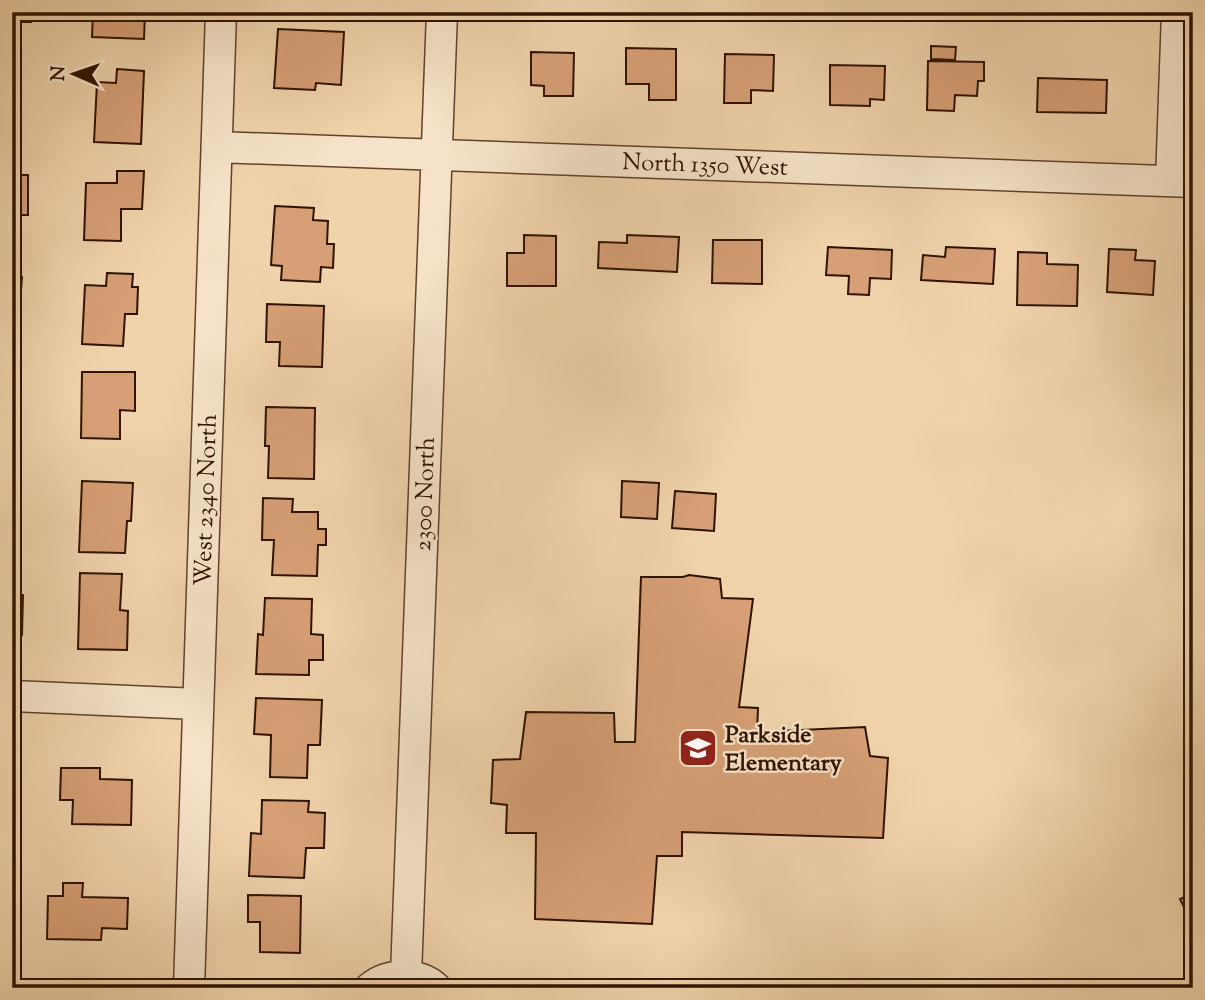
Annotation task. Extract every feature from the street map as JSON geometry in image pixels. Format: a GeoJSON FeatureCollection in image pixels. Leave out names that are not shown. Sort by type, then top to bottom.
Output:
{"type":"FeatureCollection","features":[{"type":"Feature","properties":{"kind":"street","name":"West 2340 North"},"geometry":{"type":"LineString","coordinates":[[189,988],[221,12]]}},
{"type":"Feature","properties":{"kind":"street","name":"2300 North"},"geometry":{"type":"LineString","coordinates":[[406,975],[442,12]]}},
{"type":"Feature","properties":{"kind":"street"},"geometry":{"type":"LineString","coordinates":[[1177,12],[1182,181]]}},
{"type":"Feature","properties":{"kind":"street","name":"North 1350 West"},"geometry":{"type":"LineString","coordinates":[[217,147],[1182,181]]}},
{"type":"Feature","properties":{"kind":"street"},"geometry":{"type":"LineString","coordinates":[[12,696],[198,704]]}},
{"type":"Feature","properties":{"kind":"street"},"geometry":{"type":"LineString","coordinates":[[370,988],[378,981],[406,975],[433,984],[436,988]]}},
{"type":"Feature","properties":{"kind":"building"},"geometry":{"type":"Polygon","coordinates":[[[12,12],[31,12],[31,22],[17,22],[17,33],[12,33],[12,12]]]}},
{"type":"Feature","properties":{"kind":"building"},"geometry":{"type":"Polygon","coordinates":[[[93,12],[145,12],[144,39],[92,37],[93,12]]]}},
{"type":"Feature","properties":{"kind":"building"},"geometry":{"type":"Polygon","coordinates":[[[278,29],[344,32],[341,85],[316,83],[315,90],[274,88],[278,29]]]}},
{"type":"Feature","properties":{"kind":"building"},"geometry":{"type":"Polygon","coordinates":[[[931,46],[956,47],[955,60],[931,59],[931,46]]]}},
{"type":"Feature","properties":{"kind":"building"},"geometry":{"type":"Polygon","coordinates":[[[626,48],[676,49],[676,100],[649,100],[649,84],[626,84],[626,48]]]}},
{"type":"Feature","properties":{"kind":"building"},"geometry":{"type":"Polygon","coordinates":[[[531,52],[574,53],[573,96],[544,96],[544,86],[531,85],[531,52]]]}},
{"type":"Feature","properties":{"kind":"building"},"geometry":{"type":"Polygon","coordinates":[[[725,54],[774,55],[773,91],[751,90],[751,103],[724,103],[725,54]]]}},
{"type":"Feature","properties":{"kind":"building"},"geometry":{"type":"Polygon","coordinates":[[[928,61],[984,62],[984,81],[978,81],[977,96],[955,95],[954,111],[927,110],[928,61]]]}},
{"type":"Feature","properties":{"kind":"building"},"geometry":{"type":"Polygon","coordinates":[[[830,65],[885,66],[884,100],[870,99],[870,106],[830,105],[830,65]]]}},
{"type":"Feature","properties":{"kind":"building"},"geometry":{"type":"Polygon","coordinates":[[[117,69],[144,71],[141,144],[94,142],[97,82],[116,83],[117,69]]]}},
{"type":"Feature","properties":{"kind":"building"},"geometry":{"type":"Polygon","coordinates":[[[1038,78],[1107,80],[1106,113],[1037,112],[1038,78]]]}},
{"type":"Feature","properties":{"kind":"building"},"geometry":{"type":"Polygon","coordinates":[[[12,158],[17,158],[16,175],[28,175],[28,215],[15,215],[14,241],[12,158]]]}},
{"type":"Feature","properties":{"kind":"building"},"geometry":{"type":"Polygon","coordinates":[[[117,171],[144,171],[142,209],[121,209],[121,241],[84,240],[86,183],[117,183],[117,171]]]}},
{"type":"Feature","properties":{"kind":"building"},"geometry":{"type":"Polygon","coordinates":[[[275,206],[314,208],[313,220],[328,221],[327,244],[334,244],[333,268],[321,267],[320,282],[281,280],[282,266],[271,265],[275,206]]]}},
{"type":"Feature","properties":{"kind":"building"},"geometry":{"type":"Polygon","coordinates":[[[524,235],[556,236],[556,286],[507,286],[507,253],[524,253],[524,235]]]}},
{"type":"Feature","properties":{"kind":"building"},"geometry":{"type":"Polygon","coordinates":[[[627,235],[679,237],[677,272],[598,268],[599,242],[627,243],[627,235]]]}},
{"type":"Feature","properties":{"kind":"building"},"geometry":{"type":"Polygon","coordinates":[[[713,240],[762,240],[762,284],[712,283],[713,240]]]}},
{"type":"Feature","properties":{"kind":"building"},"geometry":{"type":"Polygon","coordinates":[[[828,247],[892,250],[891,279],[870,278],[869,295],[848,294],[849,276],[826,275],[828,247]]]}},
{"type":"Feature","properties":{"kind":"building"},"geometry":{"type":"Polygon","coordinates":[[[946,247],[995,249],[993,284],[921,280],[923,255],[945,257],[946,247]]]}},
{"type":"Feature","properties":{"kind":"building"},"geometry":{"type":"Polygon","coordinates":[[[1109,249],[1136,250],[1135,260],[1155,261],[1153,295],[1107,292],[1109,249]]]}},
{"type":"Feature","properties":{"kind":"building"},"geometry":{"type":"Polygon","coordinates":[[[1018,252],[1047,253],[1047,264],[1078,265],[1077,306],[1017,305],[1018,252]]]}},
{"type":"Feature","properties":{"kind":"building"},"geometry":{"type":"Polygon","coordinates":[[[107,273],[133,274],[132,287],[138,287],[137,314],[125,314],[123,346],[82,344],[85,285],[106,286],[107,273]]]}},
{"type":"Feature","properties":{"kind":"building"},"geometry":{"type":"Polygon","coordinates":[[[12,276],[22,277],[20,304],[12,303],[12,276]]]}},
{"type":"Feature","properties":{"kind":"building"},"geometry":{"type":"Polygon","coordinates":[[[267,304],[324,306],[322,367],[279,366],[280,342],[266,342],[267,304]]]}},
{"type":"Feature","properties":{"kind":"building"},"geometry":{"type":"Polygon","coordinates":[[[82,372],[135,372],[135,411],[120,410],[120,439],[81,438],[82,372]]]}},
{"type":"Feature","properties":{"kind":"building"},"geometry":{"type":"Polygon","coordinates":[[[12,380],[18,380],[17,413],[12,413],[12,380]]]}},
{"type":"Feature","properties":{"kind":"building"},"geometry":{"type":"Polygon","coordinates":[[[266,407],[315,408],[314,479],[268,478],[266,407]]]}},
{"type":"Feature","properties":{"kind":"building"},"geometry":{"type":"Polygon","coordinates":[[[1193,430],[1193,452],[1184,435],[1193,430]]]}},
{"type":"Feature","properties":{"kind":"building"},"geometry":{"type":"Polygon","coordinates":[[[82,481],[133,483],[131,521],[127,521],[125,553],[79,552],[82,481]]]}},
{"type":"Feature","properties":{"kind":"building"},"geometry":{"type":"Polygon","coordinates":[[[622,481],[659,483],[657,519],[621,517],[622,481]]]}},
{"type":"Feature","properties":{"kind":"building"},"geometry":{"type":"Polygon","coordinates":[[[675,491],[716,494],[714,531],[672,528],[675,491]]]}},
{"type":"Feature","properties":{"kind":"building"},"geometry":{"type":"Polygon","coordinates":[[[263,498],[293,499],[292,512],[318,512],[318,529],[326,529],[326,545],[318,545],[317,576],[272,575],[274,540],[262,540],[263,498]]]}},
{"type":"Feature","properties":{"kind":"building"},"geometry":{"type":"Polygon","coordinates":[[[1193,533],[1193,558],[1186,535],[1193,533]]]}},
{"type":"Feature","properties":{"kind":"building"},"geometry":{"type":"Polygon","coordinates":[[[80,573],[122,574],[120,610],[128,611],[127,650],[78,649],[80,573]]]}},
{"type":"Feature","properties":{"kind":"building"},"geometry":{"type":"Polygon","coordinates":[[[689,575],[720,579],[722,598],[753,599],[739,707],[758,708],[757,732],[865,727],[870,756],[888,758],[883,838],[682,832],[682,856],[657,856],[652,924],[535,919],[536,833],[506,833],[507,805],[491,803],[493,760],[520,759],[526,712],[614,713],[615,742],[635,742],[641,577],[689,575]]]}},
{"type":"Feature","properties":{"kind":"building"},"geometry":{"type":"Polygon","coordinates":[[[12,595],[23,595],[22,635],[12,635],[12,595]]]}},
{"type":"Feature","properties":{"kind":"building"},"geometry":{"type":"Polygon","coordinates":[[[265,598],[312,599],[311,634],[323,635],[323,660],[309,660],[309,675],[256,674],[258,634],[263,635],[265,598]]]}},
{"type":"Feature","properties":{"kind":"building"},"geometry":{"type":"Polygon","coordinates":[[[256,698],[322,700],[320,745],[308,745],[307,778],[270,777],[271,735],[254,734],[256,698]]]}},
{"type":"Feature","properties":{"kind":"building"},"geometry":{"type":"Polygon","coordinates":[[[12,767],[16,767],[14,814],[12,813],[12,767]]]}},
{"type":"Feature","properties":{"kind":"building"},"geometry":{"type":"Polygon","coordinates":[[[61,768],[100,768],[100,779],[132,780],[131,825],[72,824],[73,800],[60,800],[61,768]]]}},
{"type":"Feature","properties":{"kind":"building"},"geometry":{"type":"Polygon","coordinates":[[[1193,789],[1193,843],[1186,842],[1193,789]]]}},
{"type":"Feature","properties":{"kind":"building"},"geometry":{"type":"Polygon","coordinates":[[[262,800],[309,801],[308,812],[325,813],[324,848],[306,848],[304,878],[249,876],[251,833],[261,834],[262,800]]]}},
{"type":"Feature","properties":{"kind":"building"},"geometry":{"type":"Polygon","coordinates":[[[63,883],[83,883],[82,897],[128,898],[127,929],[102,928],[101,940],[47,939],[48,896],[63,896],[63,883]]]}},
{"type":"Feature","properties":{"kind":"building"},"geometry":{"type":"Polygon","coordinates":[[[1193,893],[1193,926],[1180,899],[1193,893]]]}},
{"type":"Feature","properties":{"kind":"building"},"geometry":{"type":"Polygon","coordinates":[[[248,895],[301,896],[300,953],[260,952],[260,922],[248,922],[248,895]]]}},
{"type":"Feature","properties":{"kind":"building"},"geometry":{"type":"Polygon","coordinates":[[[12,908],[15,908],[14,940],[12,939],[12,908]]]}},
{"type":"Feature","properties":{"kind":"place","name":"Parkside Elementary"},"geometry":{"type":"Point","coordinates":[698,748]}}]}
